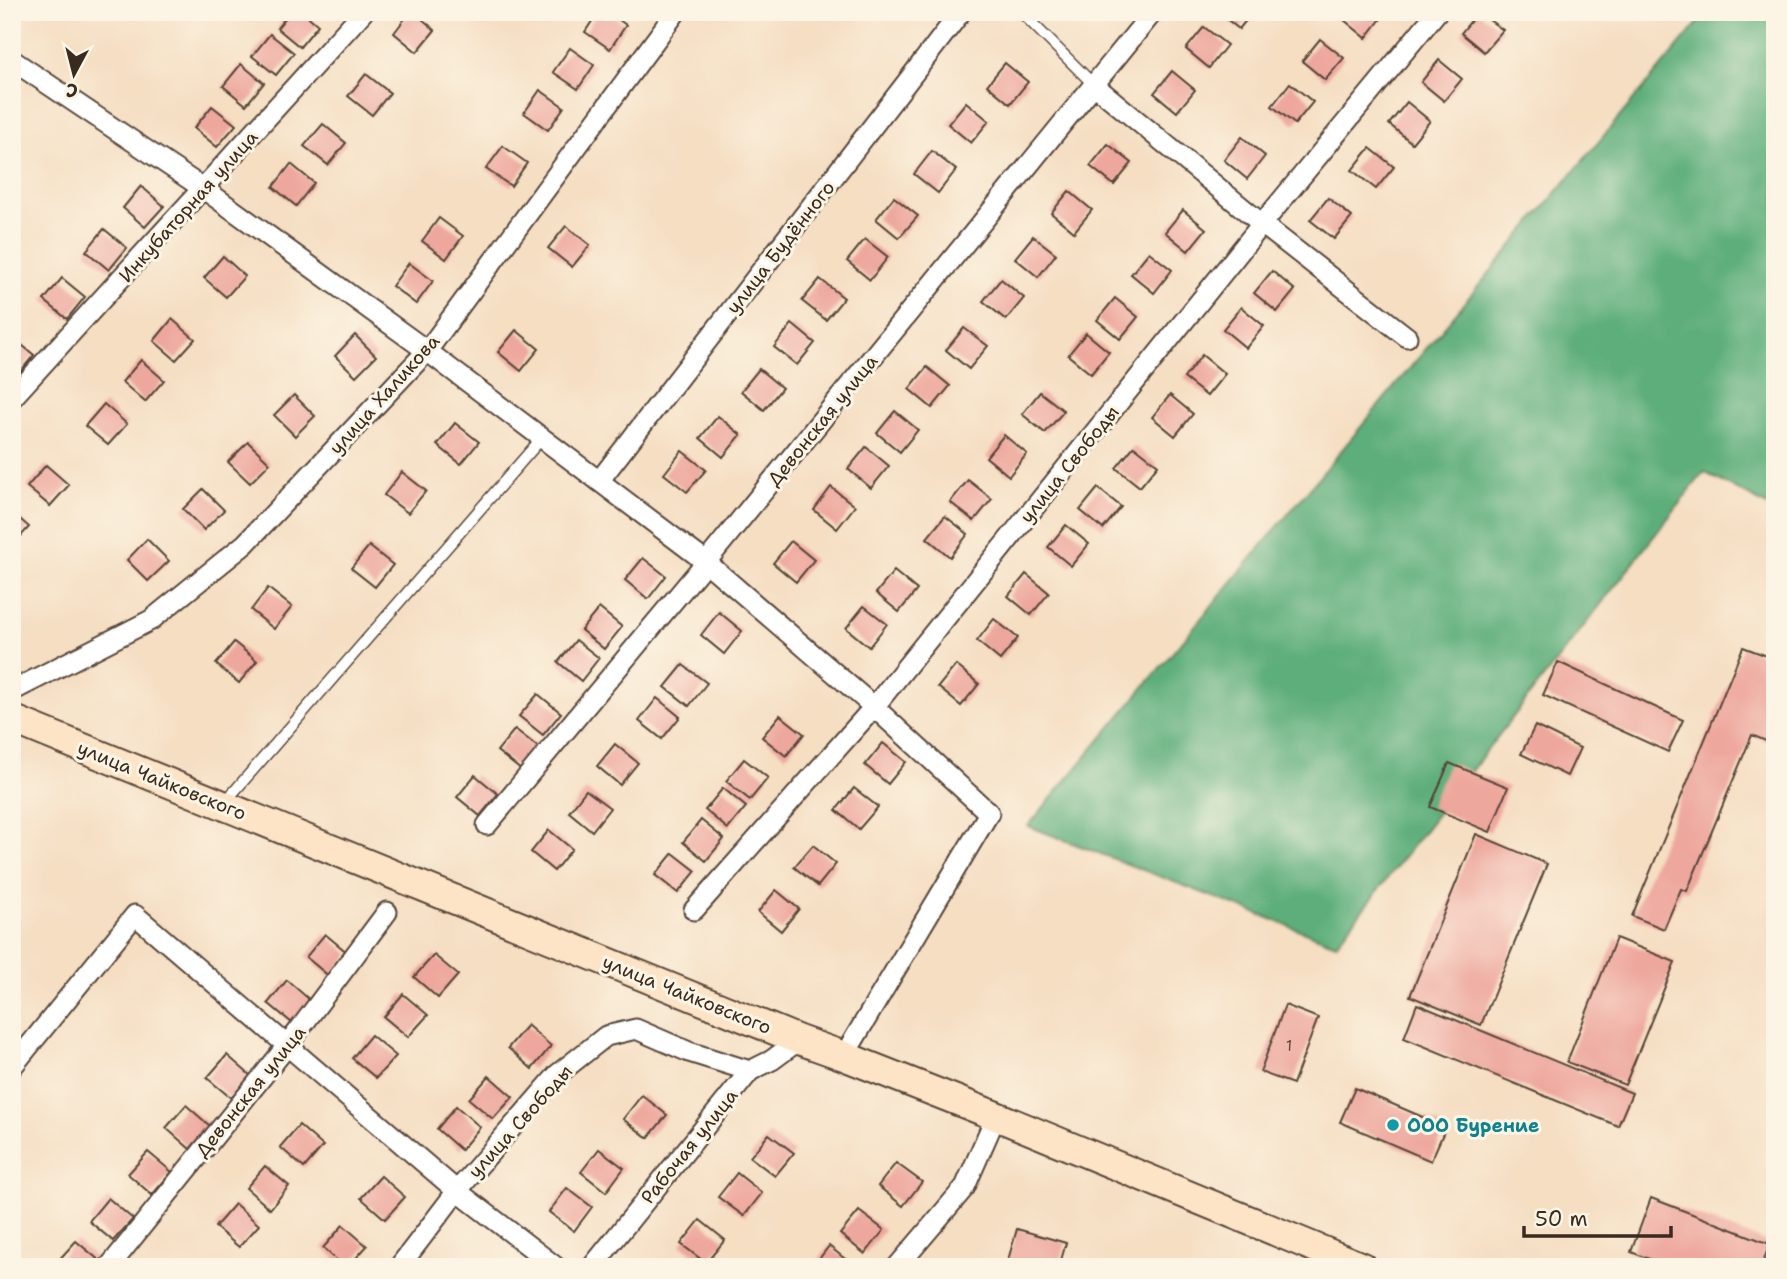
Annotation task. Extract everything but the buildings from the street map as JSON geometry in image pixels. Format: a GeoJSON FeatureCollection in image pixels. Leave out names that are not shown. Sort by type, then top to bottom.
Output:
{"type":"FeatureCollection","features":[{"type":"Feature","properties":{"kind":"main road","name":"улица Чайковского"},"geometry":{"type":"LineString","coordinates":[[12,719],[799,1040],[844,1055],[996,1116],[1362,1267]]}},
{"type":"Feature","properties":{"kind":"street","name":"Инкубаторная улица"},"geometry":{"type":"LineString","coordinates":[[12,398],[363,12]]}},
{"type":"Feature","properties":{"kind":"street","name":"улица Халикова"},"geometry":{"type":"LineString","coordinates":[[12,691],[151,620],[244,544],[427,351],[676,12]]}},
{"type":"Feature","properties":{"kind":"street","name":"улица Будённого"},"geometry":{"type":"LineString","coordinates":[[599,481],[961,12]]}},
{"type":"Feature","properties":{"kind":"street","name":"Девонская улица"},"geometry":{"type":"LineString","coordinates":[[486,825],[706,562],[1153,12]]}},
{"type":"Feature","properties":{"kind":"street","name":"улица Свободы"},"geometry":{"type":"LineString","coordinates":[[694,910],[874,707],[1262,224],[1437,12]]}},
{"type":"Feature","properties":{"kind":"street"},"geometry":{"type":"LineString","coordinates":[[12,60],[204,189],[427,351],[706,562],[874,707],[989,813],[844,1055]]}},
{"type":"Feature","properties":{"kind":"street"},"geometry":{"type":"LineString","coordinates":[[1094,85],[1262,224],[1407,337]]}},
{"type":"Feature","properties":{"kind":"street","name":"Девонская улица"},"geometry":{"type":"LineString","coordinates":[[109,1267],[287,1046],[387,912]]}},
{"type":"Feature","properties":{"kind":"street"},"geometry":{"type":"LineString","coordinates":[[12,1068],[135,915],[457,1191],[556,1267]]}},
{"type":"Feature","properties":{"kind":"street","name":"улица Свободы"},"geometry":{"type":"LineString","coordinates":[[399,1267],[457,1191],[558,1074],[606,1035],[636,1029],[689,1052],[750,1071]]}},
{"type":"Feature","properties":{"kind":"street","name":"Рабочая улица"},"geometry":{"type":"LineString","coordinates":[[592,1267],[750,1071],[772,1060],[799,1040]]}},
{"type":"Feature","properties":{"kind":"street"},"geometry":{"type":"LineString","coordinates":[[897,1267],[965,1187],[996,1116]]}},
{"type":"Feature","properties":{"kind":"lane"},"geometry":{"type":"LineString","coordinates":[[1021,12],[1094,85]]}},
{"type":"Feature","properties":{"kind":"lane"},"geometry":{"type":"LineString","coordinates":[[223,805],[542,439]]}},
{"type":"Feature","properties":{"kind":"green space"},"geometry":{"type":"Polygon","coordinates":[[[1707,12],[1775,12],[1775,510],[1704,472],[1336,944],[1028,826],[1707,12]]]}},
{"type":"Feature","properties":{"kind":"place","name":"ООО Бурение"},"geometry":{"type":"Point","coordinates":[1393,1125]}}]}
